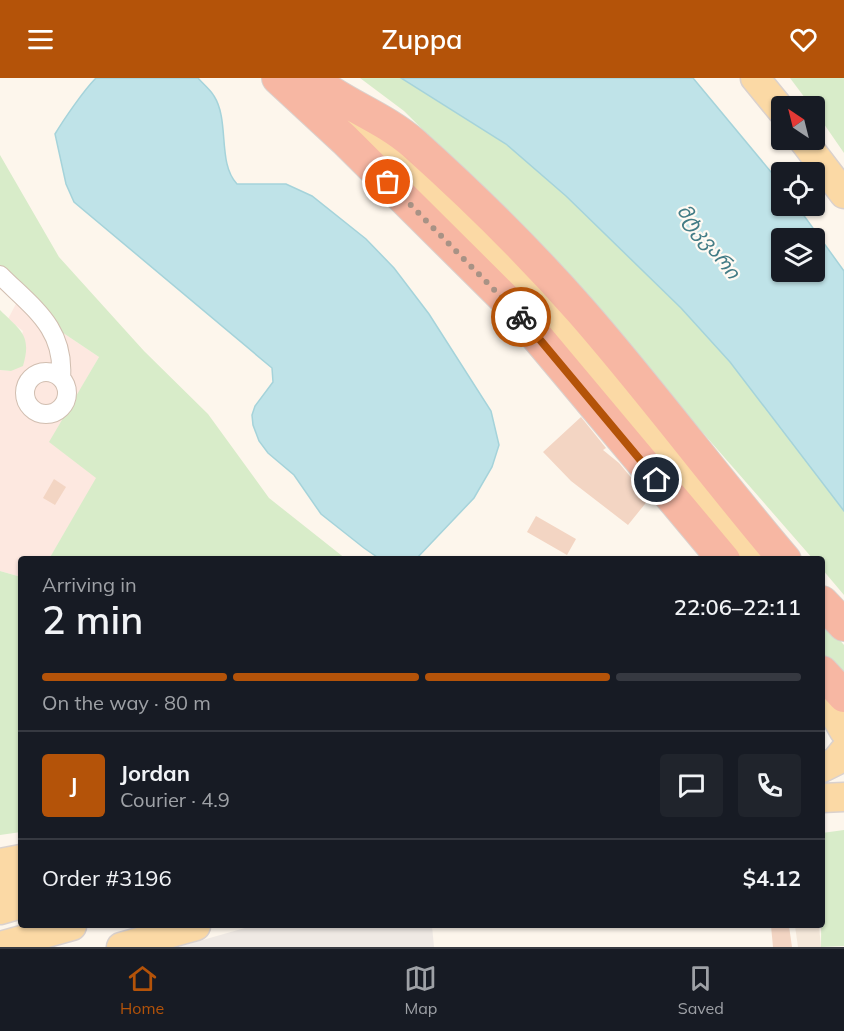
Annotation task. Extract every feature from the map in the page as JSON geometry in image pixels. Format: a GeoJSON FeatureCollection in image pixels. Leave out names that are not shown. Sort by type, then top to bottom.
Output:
{"type":"FeatureCollection","features":[{"type":"Feature","properties":{"kind":"highway"},"geometry":{"type":"LineString","coordinates":[[278,78],[345,140],[514,309],[719,556]]}},
{"type":"Feature","properties":{"kind":"highway"},"geometry":{"type":"LineString","coordinates":[[318,84],[379,117],[411,141],[520,244],[617,353],[782,556]]}},
{"type":"Feature","properties":{"kind":"highway"},"geometry":{"type":"LineString","coordinates":[[825,605],[844,625]]}},
{"type":"Feature","properties":{"kind":"highway"},"geometry":{"type":"LineString","coordinates":[[825,675],[844,696]]}},
{"type":"Feature","properties":{"kind":"main road"},"geometry":{"type":"LineString","coordinates":[[755,78],[771,98]]}},
{"type":"Feature","properties":{"kind":"main road"},"geometry":{"type":"LineString","coordinates":[[318,84],[442,203],[556,320],[711,503],[750,556]]}},
{"type":"Feature","properties":{"kind":"main road"},"geometry":{"type":"LineString","coordinates":[[811,150],[840,185]]}},
{"type":"Feature","properties":{"kind":"main road"},"geometry":{"type":"LineString","coordinates":[[825,706],[832,712],[844,731],[825,735]]}},
{"type":"Feature","properties":{"kind":"main road"},"geometry":{"type":"LineString","coordinates":[[825,766],[836,761],[844,751]]}},
{"type":"Feature","properties":{"kind":"main road"},"geometry":{"type":"LineString","coordinates":[[825,798],[844,797]]}},
{"type":"Feature","properties":{"kind":"main road"},"geometry":{"type":"LineString","coordinates":[[0,863],[18,860]]}},
{"type":"Feature","properties":{"kind":"main road"},"geometry":{"type":"LineString","coordinates":[[0,886],[18,884]]}},
{"type":"Feature","properties":{"kind":"main road"},"geometry":{"type":"LineString","coordinates":[[0,910],[18,905]]}},
{"type":"Feature","properties":{"kind":"main road"},"geometry":{"type":"LineString","coordinates":[[0,946],[65,928]]}},
{"type":"Feature","properties":{"kind":"main road"},"geometry":{"type":"LineString","coordinates":[[121,947],[171,930]]}},
{"type":"Feature","properties":{"kind":"street"},"geometry":{"type":"LineString","coordinates":[[0,275],[54,332],[60,348],[61,378]]}},
{"type":"Feature","properties":{"kind":"shaded area"},"geometry":{"type":"Polygon","coordinates":[[[17,302],[99,357],[50,442],[97,478],[51,556],[18,556],[18,576],[0,571],[0,370],[11,371],[23,331],[8,319],[17,302]]]}},
{"type":"Feature","properties":{"kind":"shaded area"},"geometry":{"type":"Polygon","coordinates":[[[245,928],[432,928],[434,947],[178,947],[245,928]]]}},
{"type":"Feature","properties":{"kind":"shaded area"},"geometry":{"type":"Polygon","coordinates":[[[795,928],[819,928],[821,947],[798,947],[795,928]]]}},
{"type":"Feature","properties":{"kind":"green space"},"geometry":{"type":"Polygon","coordinates":[[[360,78],[401,78],[506,144],[566,196],[681,308],[730,362],[844,511],[844,595],[825,573],[825,556],[810,556],[538,244],[404,111],[360,78]]]}},
{"type":"Feature","properties":{"kind":"green space"},"geometry":{"type":"Polygon","coordinates":[[[790,78],[844,78],[844,153],[825,125],[825,96],[804,96],[790,78]]]}},
{"type":"Feature","properties":{"kind":"green space"},"geometry":{"type":"Polygon","coordinates":[[[0,155],[59,257],[144,351],[208,414],[269,498],[342,556],[51,556],[96,478],[49,442],[99,357],[17,302],[0,269],[0,155]]]}},
{"type":"Feature","properties":{"kind":"green space"},"geometry":{"type":"Polygon","coordinates":[[[0,310],[19,329],[25,340],[23,366],[11,371],[0,370],[0,310]]]}},
{"type":"Feature","properties":{"kind":"green space"},"geometry":{"type":"Polygon","coordinates":[[[0,571],[18,576],[18,832],[0,835],[0,571]]]}},
{"type":"Feature","properties":{"kind":"green space"},"geometry":{"type":"Polygon","coordinates":[[[825,623],[844,645],[844,675],[825,657],[825,623]]]}},
{"type":"Feature","properties":{"kind":"green space"},"geometry":{"type":"Polygon","coordinates":[[[844,830],[844,946],[821,947],[821,928],[825,928],[825,833],[844,830]]]}},
{"type":"Feature","properties":{"kind":"water"},"geometry":{"type":"Polygon","coordinates":[[[96,78],[198,78],[212,93],[219,106],[227,165],[237,184],[286,184],[312,196],[366,239],[394,268],[429,314],[491,411],[499,445],[492,467],[474,498],[419,556],[376,556],[321,514],[294,475],[268,453],[259,441],[253,425],[252,415],[255,406],[273,382],[272,368],[74,202],[66,184],[55,134],[96,78]]]}},
{"type":"Feature","properties":{"kind":"water","name":"მტკვარი"},"geometry":{"type":"Polygon","coordinates":[[[401,78],[693,78],[771,172],[771,216],[804,216],[813,228],[771,228],[771,282],[825,282],[825,245],[844,271],[844,511],[730,362],[681,308],[566,196],[506,144],[401,78]]]}},
{"type":"Feature","properties":{"kind":"building"},"geometry":{"type":"Polygon","coordinates":[[[581,417],[606,448],[603,450],[619,463],[649,499],[628,525],[571,481],[543,452],[581,417]]]}},
{"type":"Feature","properties":{"kind":"building"},"geometry":{"type":"Polygon","coordinates":[[[54,479],[66,487],[55,505],[43,498],[54,479]]]}},
{"type":"Feature","properties":{"kind":"building"},"geometry":{"type":"Polygon","coordinates":[[[536,516],[576,539],[567,555],[527,532],[536,516]]]}},
{"type":"Feature","properties":{"kind":"building"},"geometry":{"type":"Polygon","coordinates":[[[771,928],[789,928],[792,947],[773,947],[771,928]]]}},
{"type":"Feature","properties":{"kind":"way so far"},"geometry":{"type":"LineString","coordinates":[[388,182],[521,317]]}},
{"type":"Feature","properties":{"kind":"route"},"geometry":{"type":"LineString","coordinates":[[521,317],[657,480]]}}]}
